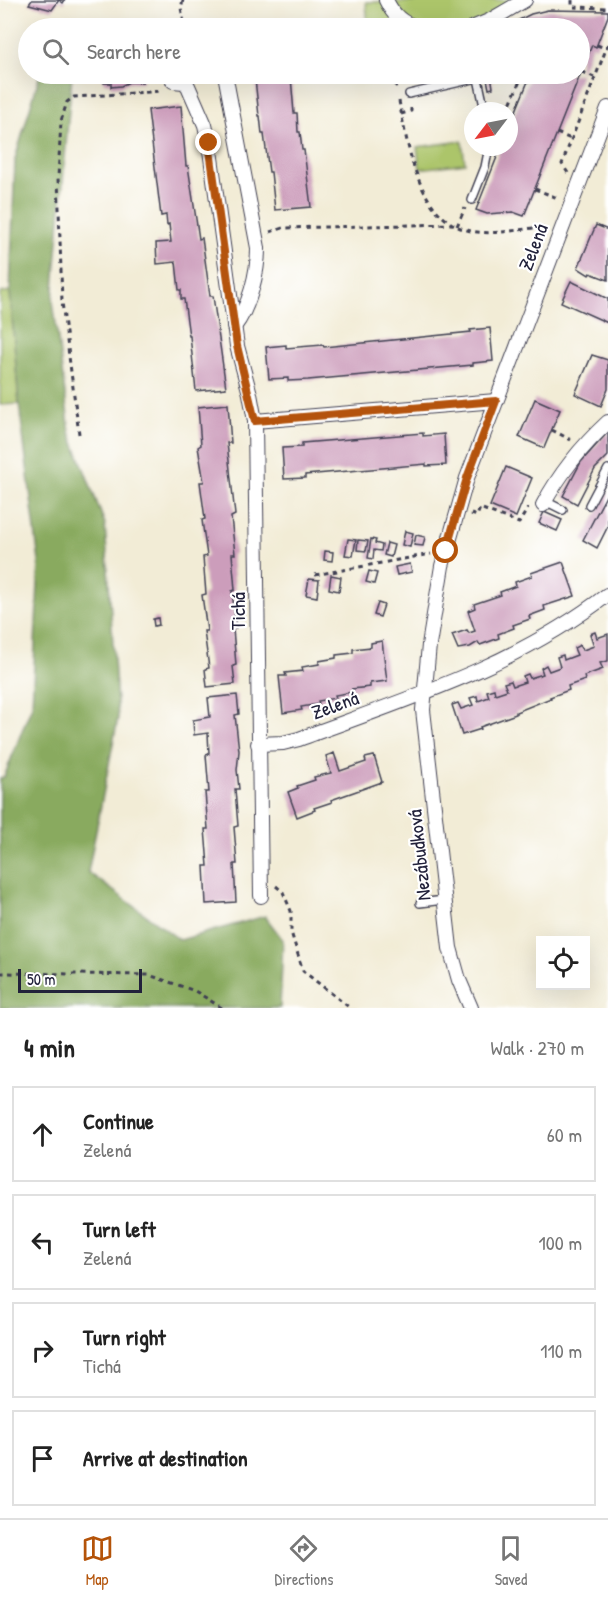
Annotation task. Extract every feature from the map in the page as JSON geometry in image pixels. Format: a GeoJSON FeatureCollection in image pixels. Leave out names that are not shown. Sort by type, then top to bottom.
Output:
{"type":"FeatureCollection","features":[{"type":"Feature","properties":{"kind":"street"},"geometry":{"type":"LineString","coordinates":[[386,0],[392,13],[398,18]]}},
{"type":"Feature","properties":{"kind":"street"},"geometry":{"type":"LineString","coordinates":[[494,18],[525,0]]}},
{"type":"Feature","properties":{"kind":"street","name":"Tichá"},"geometry":{"type":"LineString","coordinates":[[186,84],[207,134],[237,346],[255,421],[261,896]]}},
{"type":"Feature","properties":{"kind":"street"},"geometry":{"type":"LineString","coordinates":[[227,84],[258,259],[247,307],[234,327]]}},
{"type":"Feature","properties":{"kind":"street","name":"Zelená"},"geometry":{"type":"LineString","coordinates":[[424,693],[435,604],[446,551],[467,478],[608,108]]}},
{"type":"Feature","properties":{"kind":"street"},"geometry":{"type":"LineString","coordinates":[[255,421],[496,401]]}},
{"type":"Feature","properties":{"kind":"street"},"geometry":{"type":"LineString","coordinates":[[540,503],[575,455],[608,422]]}},
{"type":"Feature","properties":{"kind":"street","name":"Zelená"},"geometry":{"type":"LineString","coordinates":[[258,744],[283,743],[299,739],[424,693],[524,650],[563,627],[607,595]]}},
{"type":"Feature","properties":{"kind":"street","name":"Nezábudková"},"geometry":{"type":"LineString","coordinates":[[424,693],[423,710],[450,948],[459,980],[471,1008]]}},
{"type":"Feature","properties":{"kind":"lane"},"geometry":{"type":"LineString","coordinates":[[410,94],[447,84]]}},
{"type":"Feature","properties":{"kind":"lane"},"geometry":{"type":"LineString","coordinates":[[479,84],[482,102]]}},
{"type":"Feature","properties":{"kind":"lane"},"geometry":{"type":"LineString","coordinates":[[469,202],[485,167],[487,156]]}},
{"type":"Feature","properties":{"kind":"lane"},"geometry":{"type":"LineString","coordinates":[[589,505],[608,469]]}},
{"type":"Feature","properties":{"kind":"lane"},"geometry":{"type":"LineString","coordinates":[[540,503],[563,510]]}},
{"type":"Feature","properties":{"kind":"lane"},"geometry":{"type":"LineString","coordinates":[[420,903],[444,900]]}},
{"type":"Feature","properties":{"kind":"path"},"geometry":{"type":"LineString","coordinates":[[183,0],[181,8],[183,18]]}},
{"type":"Feature","properties":{"kind":"path"},"geometry":{"type":"LineString","coordinates":[[572,0],[572,7],[608,8]]}},
{"type":"Feature","properties":{"kind":"path"},"geometry":{"type":"LineString","coordinates":[[570,177],[562,164],[607,46],[597,45]]}},
{"type":"Feature","properties":{"kind":"path"},"geometry":{"type":"LineString","coordinates":[[590,75],[594,77]]}},
{"type":"Feature","properties":{"kind":"path"},"geometry":{"type":"LineString","coordinates":[[79,434],[62,302],[58,178],[62,121],[67,102],[74,97],[164,91],[170,84]]}},
{"type":"Feature","properties":{"kind":"path"},"geometry":{"type":"LineString","coordinates":[[396,84],[408,154],[414,171],[434,205],[455,225],[467,230],[484,232],[551,227]]}},
{"type":"Feature","properties":{"kind":"path"},"geometry":{"type":"LineString","coordinates":[[511,102],[519,84]]}},
{"type":"Feature","properties":{"kind":"path"},"geometry":{"type":"LineString","coordinates":[[557,133],[571,139]]}},
{"type":"Feature","properties":{"kind":"path"},"geometry":{"type":"LineString","coordinates":[[535,189],[561,200]]}},
{"type":"Feature","properties":{"kind":"path"},"geometry":{"type":"LineString","coordinates":[[455,225],[469,202]]}},
{"type":"Feature","properties":{"kind":"path"},"geometry":{"type":"LineString","coordinates":[[256,241],[269,232],[283,228],[455,225]]}},
{"type":"Feature","properties":{"kind":"path"},"geometry":{"type":"LineString","coordinates":[[552,430],[567,438]]}},
{"type":"Feature","properties":{"kind":"path"},"geometry":{"type":"LineString","coordinates":[[469,513],[477,516],[480,508],[519,523],[540,503]]}},
{"type":"Feature","properties":{"kind":"path"},"geometry":{"type":"LineString","coordinates":[[315,575],[446,551]]}},
{"type":"Feature","properties":{"kind":"path"},"geometry":{"type":"LineString","coordinates":[[261,875],[283,892],[291,911],[291,932],[303,971],[350,1008]]}},
{"type":"Feature","properties":{"kind":"path"},"geometry":{"type":"LineString","coordinates":[[0,973],[149,975],[195,991],[222,1008]]}},
{"type":"Feature","properties":{"kind":"green space"},"geometry":{"type":"Polygon","coordinates":[[[418,0],[527,0],[499,18],[367,18],[366,2],[415,2],[418,0]]]}},
{"type":"Feature","properties":{"kind":"green space"},"geometry":{"type":"Polygon","coordinates":[[[37,84],[71,84],[53,301],[70,432],[105,524],[118,718],[88,872],[180,940],[265,916],[283,940],[280,1008],[0,1008],[0,778],[4,777],[32,705],[39,562],[19,404],[10,291],[15,159],[37,84]]]}},
{"type":"Feature","properties":{"kind":"green space"},"geometry":{"type":"Polygon","coordinates":[[[462,141],[465,163],[420,169],[417,147],[462,141]]]}},
{"type":"Feature","properties":{"kind":"green space"},"geometry":{"type":"Polygon","coordinates":[[[10,291],[19,404],[0,405],[0,293],[10,291]]]}},
{"type":"Feature","properties":{"kind":"building"},"geometry":{"type":"Polygon","coordinates":[[[32,0],[59,0],[52,10],[29,4],[32,0]]]}},
{"type":"Feature","properties":{"kind":"building"},"geometry":{"type":"Polygon","coordinates":[[[548,10],[608,11],[596,47],[592,45],[590,50],[590,18],[523,18],[548,10]]]}},
{"type":"Feature","properties":{"kind":"building"},"geometry":{"type":"Polygon","coordinates":[[[111,84],[125,84],[121,86],[111,87],[111,84]]]}},
{"type":"Feature","properties":{"kind":"building"},"geometry":{"type":"Polygon","coordinates":[[[256,84],[292,84],[294,113],[297,113],[298,132],[300,132],[302,150],[304,150],[311,207],[275,210],[271,172],[269,172],[256,84]]]}},
{"type":"Feature","properties":{"kind":"building"},"geometry":{"type":"Polygon","coordinates":[[[527,84],[576,84],[524,216],[513,212],[487,214],[476,210],[497,156],[518,156],[518,106],[527,84]]]}},
{"type":"Feature","properties":{"kind":"building"},"geometry":{"type":"Polygon","coordinates":[[[181,106],[186,166],[188,166],[199,239],[202,238],[210,296],[213,296],[226,388],[196,391],[190,336],[184,299],[181,299],[181,290],[179,290],[176,262],[157,264],[156,243],[171,242],[166,215],[161,216],[148,110],[181,106]]]}},
{"type":"Feature","properties":{"kind":"building"},"geometry":{"type":"Polygon","coordinates":[[[596,225],[608,230],[608,280],[590,273],[589,275],[578,268],[596,225]]]}},
{"type":"Feature","properties":{"kind":"building"},"geometry":{"type":"Polygon","coordinates":[[[571,281],[608,299],[608,323],[561,302],[571,281]]]}},
{"type":"Feature","properties":{"kind":"building"},"geometry":{"type":"Polygon","coordinates":[[[490,328],[493,361],[473,363],[473,365],[308,380],[269,379],[266,347],[323,345],[324,347],[471,332],[470,330],[490,328]]]}},
{"type":"Feature","properties":{"kind":"building"},"geometry":{"type":"Polygon","coordinates":[[[592,355],[608,360],[608,389],[601,406],[575,394],[592,355]]]}},
{"type":"Feature","properties":{"kind":"building"},"geometry":{"type":"Polygon","coordinates":[[[535,399],[560,410],[544,448],[519,437],[535,399]]]}},
{"type":"Feature","properties":{"kind":"building"},"geometry":{"type":"Polygon","coordinates":[[[228,404],[231,443],[227,443],[235,515],[231,517],[235,554],[232,554],[235,590],[232,591],[236,628],[233,629],[235,684],[207,687],[205,669],[209,668],[204,631],[207,631],[202,595],[206,594],[203,557],[207,556],[202,520],[205,519],[200,482],[204,482],[198,447],[201,445],[198,407],[228,404]]]}},
{"type":"Feature","properties":{"kind":"building"},"geometry":{"type":"Polygon","coordinates":[[[608,432],[608,456],[595,469],[577,504],[563,496],[581,462],[608,432]]]}},
{"type":"Feature","properties":{"kind":"building"},"geometry":{"type":"Polygon","coordinates":[[[423,433],[423,436],[444,434],[446,465],[426,466],[426,464],[284,479],[282,448],[302,447],[302,443],[423,433]]]}},
{"type":"Feature","properties":{"kind":"building"},"geometry":{"type":"Polygon","coordinates":[[[506,467],[532,478],[516,517],[490,506],[506,467]]]}},
{"type":"Feature","properties":{"kind":"building"},"geometry":{"type":"Polygon","coordinates":[[[608,492],[608,526],[597,548],[583,540],[608,492]]]}},
{"type":"Feature","properties":{"kind":"building"},"geometry":{"type":"Polygon","coordinates":[[[544,512],[562,520],[557,531],[539,523],[544,512]]]}},
{"type":"Feature","properties":{"kind":"building"},"geometry":{"type":"Polygon","coordinates":[[[405,531],[413,533],[410,547],[402,545],[405,531]]]}},
{"type":"Feature","properties":{"kind":"building"},"geometry":{"type":"Polygon","coordinates":[[[416,535],[425,537],[423,546],[414,545],[416,535]]]}},
{"type":"Feature","properties":{"kind":"building"},"geometry":{"type":"Polygon","coordinates":[[[348,539],[356,540],[353,556],[345,555],[348,539]]]}},
{"type":"Feature","properties":{"kind":"building"},"geometry":{"type":"Polygon","coordinates":[[[371,539],[382,545],[381,551],[374,550],[373,559],[368,558],[371,539]]]}},
{"type":"Feature","properties":{"kind":"building"},"geometry":{"type":"Polygon","coordinates":[[[358,540],[368,541],[366,551],[357,550],[358,540]]]}},
{"type":"Feature","properties":{"kind":"building"},"geometry":{"type":"Polygon","coordinates":[[[387,543],[394,545],[391,557],[384,555],[387,543]]]}},
{"type":"Feature","properties":{"kind":"building"},"geometry":{"type":"Polygon","coordinates":[[[325,551],[333,552],[332,561],[324,560],[325,551]]]}},
{"type":"Feature","properties":{"kind":"building"},"geometry":{"type":"Polygon","coordinates":[[[563,562],[575,596],[544,606],[545,610],[513,625],[514,628],[498,634],[499,638],[480,645],[478,642],[470,647],[458,649],[452,635],[467,630],[469,633],[475,631],[468,611],[475,608],[474,604],[501,595],[500,592],[516,586],[515,582],[532,576],[531,573],[563,562]]]}},
{"type":"Feature","properties":{"kind":"building"},"geometry":{"type":"Polygon","coordinates":[[[410,564],[412,572],[397,575],[395,567],[410,564]]]}},
{"type":"Feature","properties":{"kind":"building"},"geometry":{"type":"Polygon","coordinates":[[[369,571],[377,573],[374,584],[366,582],[369,571]]]}},
{"type":"Feature","properties":{"kind":"building"},"geometry":{"type":"Polygon","coordinates":[[[331,575],[341,577],[339,591],[329,589],[331,575]]]}},
{"type":"Feature","properties":{"kind":"building"},"geometry":{"type":"Polygon","coordinates":[[[309,579],[319,580],[317,597],[306,595],[309,579]]]}},
{"type":"Feature","properties":{"kind":"building"},"geometry":{"type":"Polygon","coordinates":[[[378,603],[384,605],[380,617],[374,615],[378,603]]]}},
{"type":"Feature","properties":{"kind":"building"},"geometry":{"type":"Polygon","coordinates":[[[158,618],[159,625],[154,626],[153,619],[158,618]]]}},
{"type":"Feature","properties":{"kind":"building"},"geometry":{"type":"Polygon","coordinates":[[[595,632],[597,638],[608,634],[608,661],[600,663],[603,669],[584,676],[585,680],[568,686],[569,690],[516,712],[516,714],[480,727],[481,729],[462,735],[452,705],[458,703],[461,709],[473,705],[470,698],[477,696],[478,701],[489,697],[487,691],[494,689],[495,694],[507,690],[504,683],[511,681],[513,686],[525,682],[523,676],[528,674],[530,678],[543,674],[541,668],[546,665],[549,671],[560,667],[557,657],[563,655],[564,660],[577,655],[574,648],[580,645],[583,650],[594,646],[590,634],[595,632]]]}},
{"type":"Feature","properties":{"kind":"building"},"geometry":{"type":"Polygon","coordinates":[[[382,641],[387,681],[370,683],[370,687],[352,689],[353,692],[335,695],[336,698],[318,701],[319,704],[301,707],[302,710],[283,713],[279,676],[303,671],[302,667],[336,658],[336,655],[353,653],[353,649],[371,647],[371,643],[382,641]]]}},
{"type":"Feature","properties":{"kind":"building"},"geometry":{"type":"Polygon","coordinates":[[[237,695],[239,714],[235,715],[239,751],[237,770],[239,789],[235,789],[238,826],[234,827],[237,864],[234,864],[236,902],[206,904],[204,866],[208,866],[205,792],[209,792],[206,755],[209,754],[208,733],[194,735],[193,720],[210,717],[208,698],[237,695]]]}},
{"type":"Feature","properties":{"kind":"building"},"geometry":{"type":"Polygon","coordinates":[[[334,753],[340,771],[366,762],[365,758],[374,756],[382,782],[331,800],[332,802],[297,817],[288,792],[298,788],[297,786],[315,780],[314,777],[331,773],[326,756],[334,753]]]}},
{"type":"Feature","properties":{"kind":"route"},"geometry":{"type":"LineString","coordinates":[[209,143],[237,346],[255,421],[496,401],[467,478],[446,551]]}}]}
